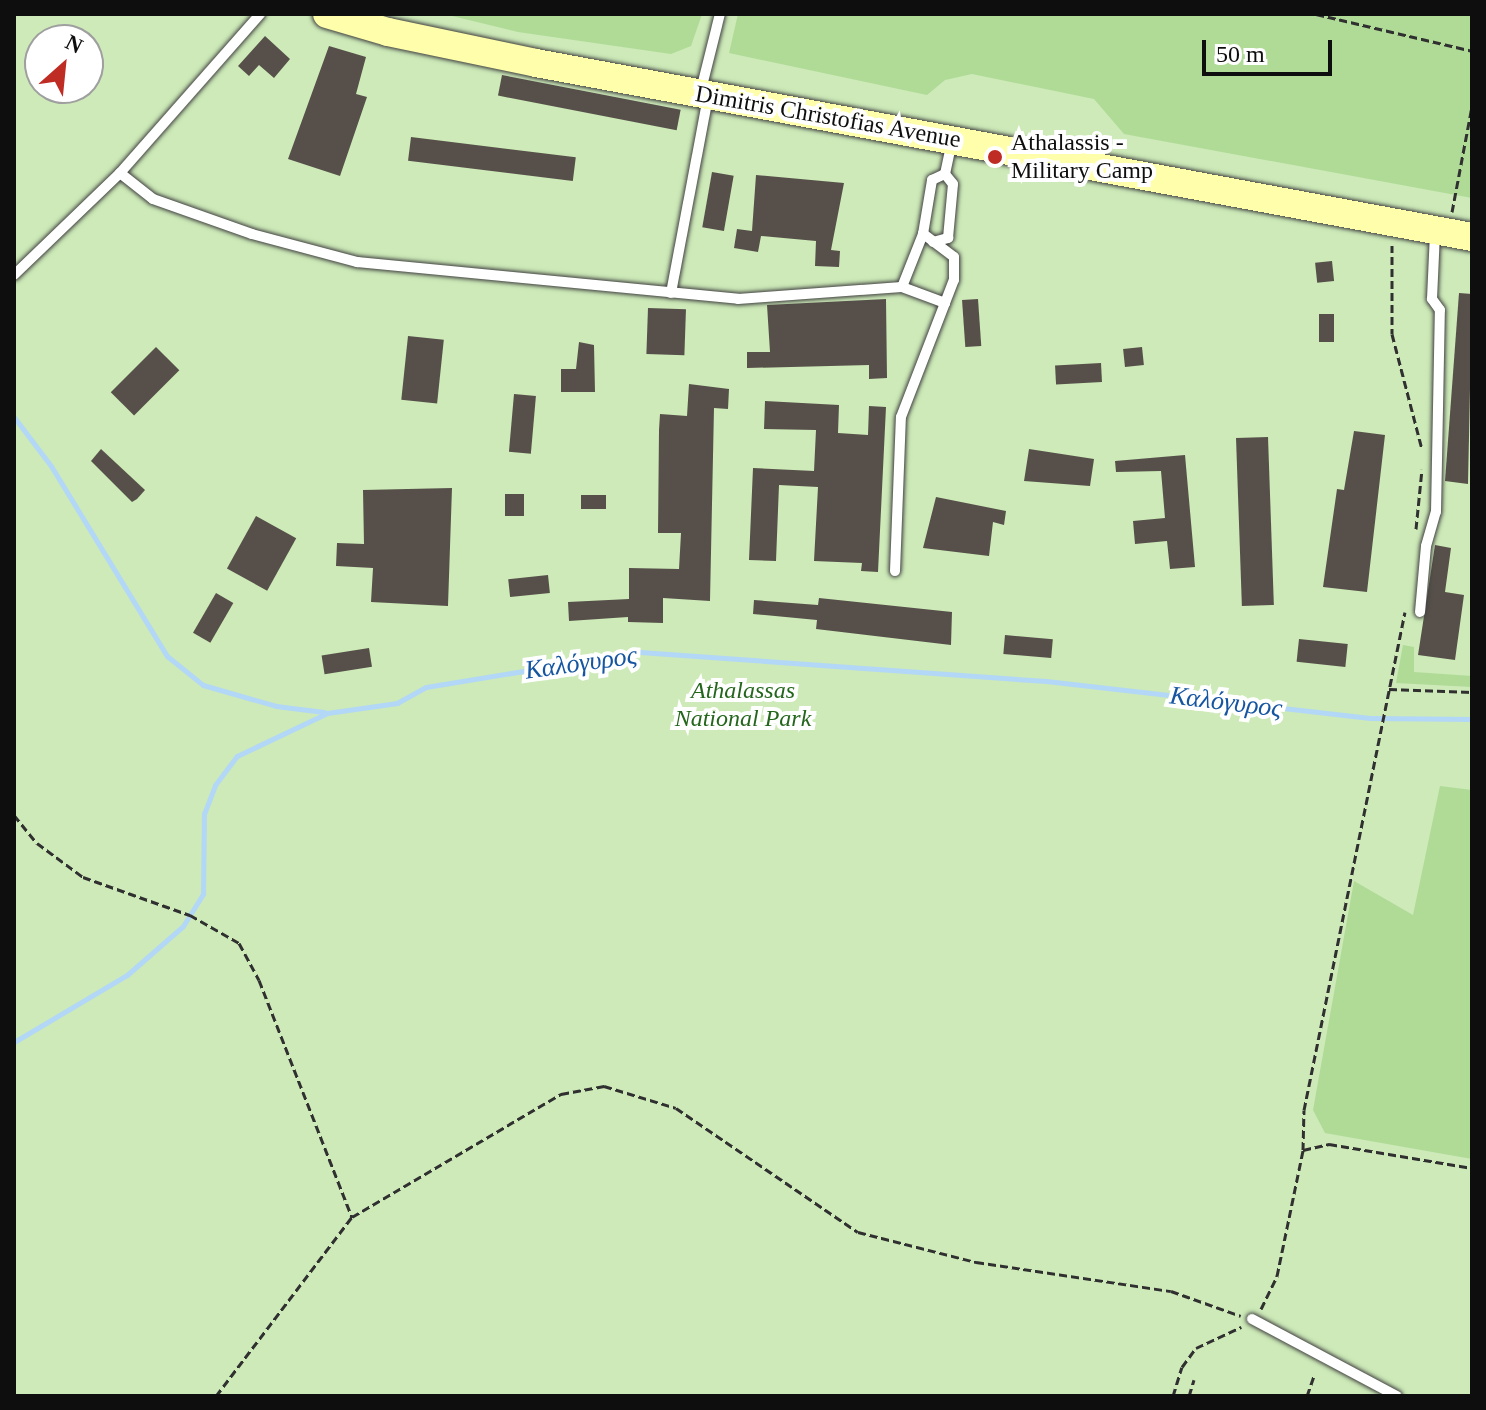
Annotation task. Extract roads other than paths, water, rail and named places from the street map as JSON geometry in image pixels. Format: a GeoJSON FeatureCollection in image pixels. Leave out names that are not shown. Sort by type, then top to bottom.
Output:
{"type":"FeatureCollection","features":[{"type":"Feature","properties":{"kind":"main road","name":"Dimitris Christofias Avenue"},"geometry":{"type":"LineString","coordinates":[[327,14],[403,35],[704,94],[1452,233]]}},
{"type":"Feature","properties":{"kind":"lane"},"geometry":{"type":"LineString","coordinates":[[14,275],[120,173],[260,14]]}},
{"type":"Feature","properties":{"kind":"lane"},"geometry":{"type":"LineString","coordinates":[[671,293],[720,14]]}},
{"type":"Feature","properties":{"kind":"lane"},"geometry":{"type":"LineString","coordinates":[[933,242],[948,238],[953,184],[945,174],[952,139]]}},
{"type":"Feature","properties":{"kind":"lane"},"geometry":{"type":"LineString","coordinates":[[120,173],[153,199],[252,234],[357,262],[738,299],[902,287],[945,303]]}},
{"type":"Feature","properties":{"kind":"lane"},"geometry":{"type":"LineString","coordinates":[[902,287],[923,234],[932,180],[945,174]]}},
{"type":"Feature","properties":{"kind":"lane"},"geometry":{"type":"LineString","coordinates":[[1420,612],[1426,546],[1436,512],[1440,310],[1432,299],[1452,233]]}},
{"type":"Feature","properties":{"kind":"lane"},"geometry":{"type":"LineString","coordinates":[[895,571],[901,417],[954,280],[954,257],[923,234]]}},
{"type":"Feature","properties":{"kind":"lane"},"geometry":{"type":"LineString","coordinates":[[1252,1319],[1397,1396]]}},
{"type":"Feature","properties":{"kind":"waterway"},"geometry":{"type":"LineString","coordinates":[[14,417],[51,466],[167,656],[203,685],[276,706],[324,712]]}},
{"type":"Feature","properties":{"kind":"waterway","name":"Καλόγυρος"},"geometry":{"type":"LineString","coordinates":[[14,1042],[127,975],[183,926],[203,894],[204,814],[215,785],[237,756],[327,713],[397,703],[426,687],[640,652],[1046,681],[1370,718],[1472,719]]}},
{"type":"Feature","properties":{"kind":"place","name":"Athalassis - Military Camp"},"geometry":{"type":"Point","coordinates":[995,157]}},
{"type":"Feature","properties":{"kind":"park label","name":"Athalassas National Park"},"geometry":{"type":"Point","coordinates":[743,705]}}]}
